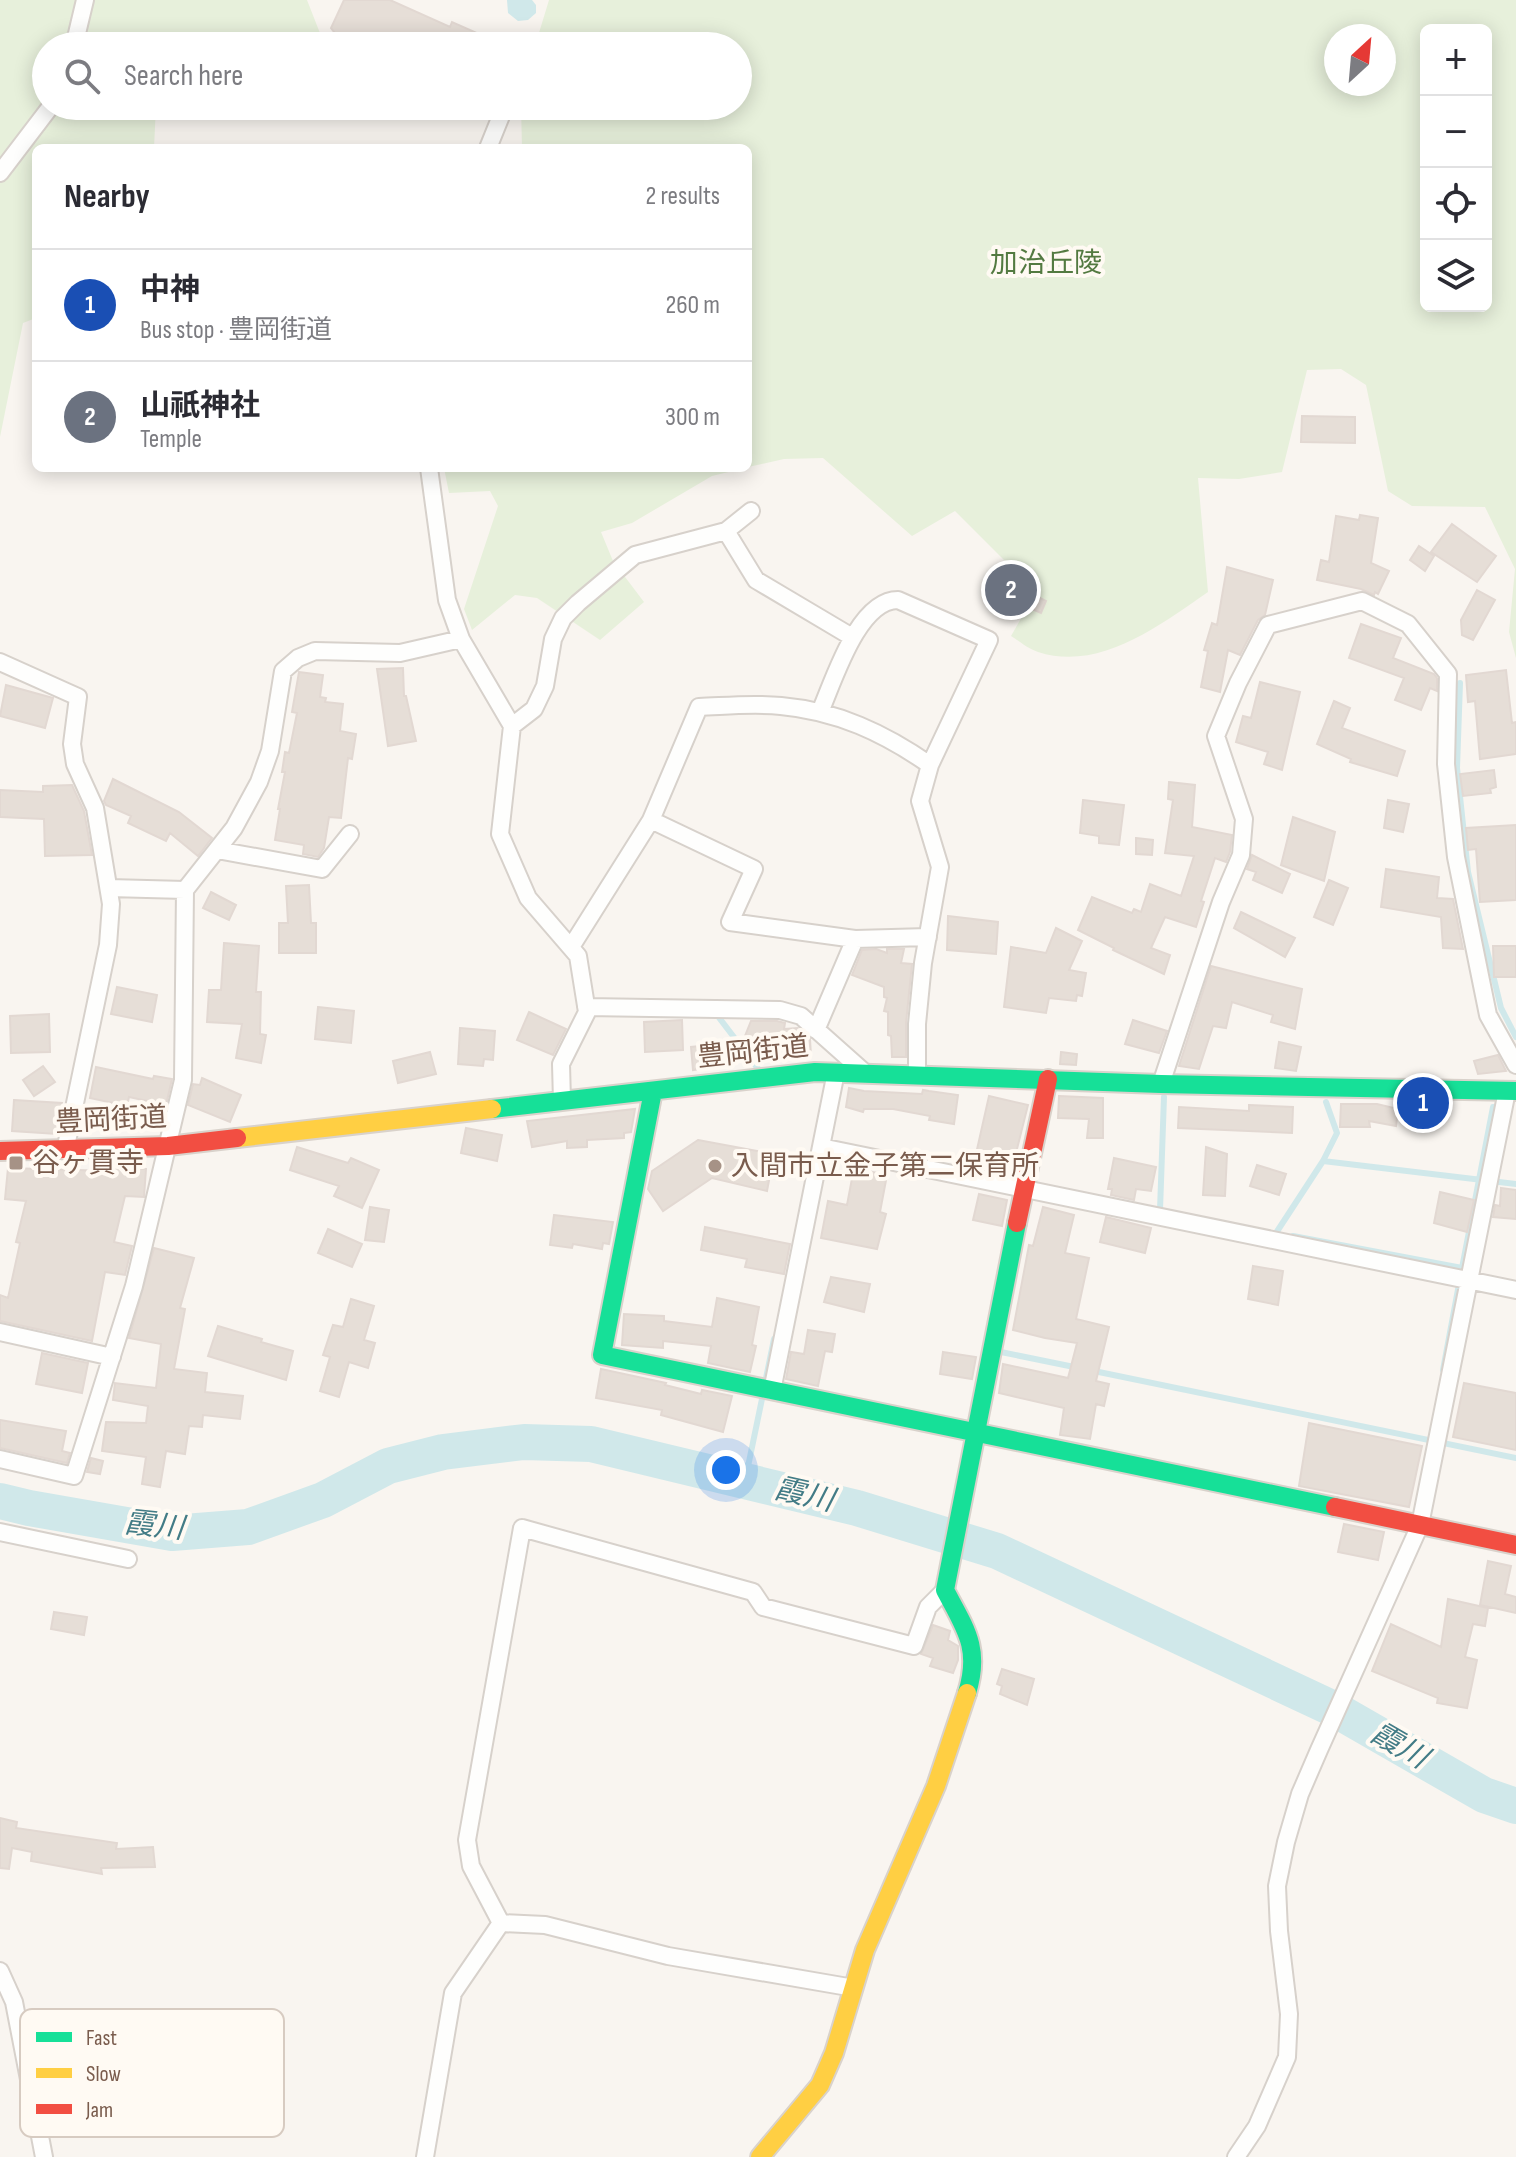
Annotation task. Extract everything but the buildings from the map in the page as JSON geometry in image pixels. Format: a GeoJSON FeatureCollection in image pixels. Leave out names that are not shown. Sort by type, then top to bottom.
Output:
{"type":"FeatureCollection","features":[{"type":"Feature","properties":{"kind":"street"},"geometry":{"type":"LineString","coordinates":[[77,32],[85,0]]}},
{"type":"Feature","properties":{"kind":"street"},"geometry":{"type":"LineString","coordinates":[[0,173],[42,120]]}},
{"type":"Feature","properties":{"kind":"street"},"geometry":{"type":"LineString","coordinates":[[490,144],[499,120]]}},
{"type":"Feature","properties":{"kind":"street"},"geometry":{"type":"LineString","coordinates":[[430,472],[447,600],[461,639],[512,726],[500,834],[528,898],[578,956],[587,1012],[561,1064],[562,1101]]}},
{"type":"Feature","properties":{"kind":"street"},"geometry":{"type":"LineString","coordinates":[[512,726],[534,709],[545,686],[553,639],[563,618],[578,603],[635,555],[726,531],[751,511]]}},
{"type":"Feature","properties":{"kind":"street"},"geometry":{"type":"LineString","coordinates":[[726,531],[756,580],[852,637]]}},
{"type":"Feature","properties":{"kind":"street"},"geometry":{"type":"LineString","coordinates":[[820,712],[852,637],[878,605],[888,600],[898,600],[989,640],[930,765],[920,801],[940,867],[917,1024],[917,1074]]}},
{"type":"Feature","properties":{"kind":"street"},"geometry":{"type":"LineString","coordinates":[[1161,1084],[1221,902],[1241,855],[1244,819],[1216,736],[1238,683],[1268,625],[1362,601],[1408,624],[1448,674],[1446,764],[1488,1015],[1516,1065]]}},
{"type":"Feature","properties":{"kind":"street"},"geometry":{"type":"LineString","coordinates":[[0,1459],[74,1476],[134,1286],[183,1080],[185,890],[234,828],[259,782],[266,762],[283,671],[298,658],[315,651],[400,653],[461,639]]}},
{"type":"Feature","properties":{"kind":"street"},"geometry":{"type":"LineString","coordinates":[[0,662],[78,697],[72,744],[75,764],[95,808],[109,888],[108,945],[65,1151]]}},
{"type":"Feature","properties":{"kind":"street"},"geometry":{"type":"LineString","coordinates":[[571,947],[651,820],[699,707],[779,705],[820,712],[860,724],[898,743],[930,765]]}},
{"type":"Feature","properties":{"kind":"street"},"geometry":{"type":"LineString","coordinates":[[651,820],[754,869],[730,922],[855,939],[928,937]]}},
{"type":"Feature","properties":{"kind":"street"},"geometry":{"type":"LineString","coordinates":[[217,850],[322,869],[350,834]]}},
{"type":"Feature","properties":{"kind":"street"},"geometry":{"type":"LineString","coordinates":[[109,888],[185,890]]}},
{"type":"Feature","properties":{"kind":"street"},"geometry":{"type":"LineString","coordinates":[[816,1030],[855,939]]}},
{"type":"Feature","properties":{"kind":"street"},"geometry":{"type":"LineString","coordinates":[[586,1007],[780,1010],[801,1016],[864,1072]]}},
{"type":"Feature","properties":{"kind":"street"},"geometry":{"type":"LineString","coordinates":[[772,1391],[836,1072]]}},
{"type":"Feature","properties":{"kind":"street","name":"豊岡街道"},"geometry":{"type":"LineString","coordinates":[[0,1151],[168,1146],[836,1072],[1161,1084],[1512,1091]]}},
{"type":"Feature","properties":{"kind":"street"},"geometry":{"type":"LineString","coordinates":[[501,1923],[471,1866],[467,1840],[522,1528],[753,1592],[763,1607],[914,1646],[928,1607],[947,1583],[1023,1190],[1048,1079]]}},
{"type":"Feature","properties":{"kind":"street"},"geometry":{"type":"LineString","coordinates":[[653,1091],[602,1355],[1516,1545]]}},
{"type":"Feature","properties":{"kind":"street"},"geometry":{"type":"LineString","coordinates":[[1236,2157],[1257,2126],[1287,2057],[1289,2014],[1277,1886],[1286,1842],[1300,1794],[1420,1525],[1469,1280],[1512,1091]]}},
{"type":"Feature","properties":{"kind":"street"},"geometry":{"type":"LineString","coordinates":[[821,1147],[1516,1290]]}},
{"type":"Feature","properties":{"kind":"street"},"geometry":{"type":"LineString","coordinates":[[0,1332],[112,1357]]}},
{"type":"Feature","properties":{"kind":"street"},"geometry":{"type":"LineString","coordinates":[[0,1532],[128,1559]]}},
{"type":"Feature","properties":{"kind":"street"},"geometry":{"type":"LineString","coordinates":[[760,2157],[820,2085],[834,2053],[889,1891],[936,1786],[971,1679],[972,1643],[947,1583]]}},
{"type":"Feature","properties":{"kind":"street"},"geometry":{"type":"LineString","coordinates":[[501,1923],[545,1925],[668,1956],[854,1988]]}},
{"type":"Feature","properties":{"kind":"street"},"geometry":{"type":"LineString","coordinates":[[425,2157],[453,1993],[501,1923]]}},
{"type":"Feature","properties":{"kind":"street"},"geometry":{"type":"LineString","coordinates":[[0,1971],[14,2002],[20,2033]]}},
{"type":"Feature","properties":{"kind":"street"},"geometry":{"type":"LineString","coordinates":[[40,2137],[44,2157]]}},
{"type":"Feature","properties":{"kind":"green space"},"geometry":{"type":"Polygon","coordinates":[[[0,0],[307,0],[320,32],[32,32],[32,120],[155,120],[154,144],[32,144],[32,320],[23,323],[0,437],[0,0]]]}},
{"type":"Feature","properties":{"kind":"green space","name":"加治丘陵"},"geometry":{"type":"Polygon","coordinates":[[[549,0],[1516,0],[1516,658],[1509,632],[1515,569],[1485,507],[1412,506],[1388,491],[1366,385],[1341,369],[1307,370],[1282,472],[1239,479],[1198,478],[1208,592],[1128,642],[1084,656],[1061,657],[1038,652],[1011,636],[1036,592],[955,511],[912,536],[823,458],[784,459],[752,466],[752,144],[522,144],[521,120],[752,120],[752,32],[539,32],[549,0]]]}},
{"type":"Feature","properties":{"kind":"green space"},"geometry":{"type":"Polygon","coordinates":[[[445,472],[728,472],[712,476],[632,523],[601,532],[613,561],[644,602],[600,640],[537,598],[515,595],[472,630],[464,609],[498,506],[490,491],[449,493],[445,472]]]}},
{"type":"Feature","properties":{"kind":"water"},"geometry":{"type":"Polygon","coordinates":[[[507,0],[532,0],[536,13],[528,20],[518,21],[508,13],[507,0]]]}},
{"type":"Feature","properties":{"kind":"waterway"},"geometry":{"type":"LineString","coordinates":[[1460,683],[1457,768],[1468,872],[1501,1008],[1516,1037]]}},
{"type":"Feature","properties":{"kind":"waterway"},"geometry":{"type":"LineString","coordinates":[[717,1015],[759,1070]]}},
{"type":"Feature","properties":{"kind":"waterway"},"geometry":{"type":"LineString","coordinates":[[1160,1210],[1164,1097]]}},
{"type":"Feature","properties":{"kind":"waterway"},"geometry":{"type":"LineString","coordinates":[[1276,1233],[1323,1161],[1337,1133],[1326,1102]]}},
{"type":"Feature","properties":{"kind":"waterway"},"geometry":{"type":"LineString","coordinates":[[1462,1268],[1493,1107]]}},
{"type":"Feature","properties":{"kind":"waterway"},"geometry":{"type":"LineString","coordinates":[[1323,1161],[1516,1184]]}},
{"type":"Feature","properties":{"kind":"waterway"},"geometry":{"type":"LineString","coordinates":[[1293,1236],[1462,1268],[1443,1370]]}},
{"type":"Feature","properties":{"kind":"waterway"},"geometry":{"type":"LineString","coordinates":[[765,1383],[774,1339]]}},
{"type":"Feature","properties":{"kind":"waterway"},"geometry":{"type":"LineString","coordinates":[[996,1351],[1079,1368]]}},
{"type":"Feature","properties":{"kind":"waterway"},"geometry":{"type":"LineString","coordinates":[[1094,1371],[1516,1458]]}},
{"type":"Feature","properties":{"kind":"waterway"},"geometry":{"type":"LineString","coordinates":[[745,1481],[763,1394]]}},
{"type":"Feature","properties":{"kind":"waterway","name":"霞川"},"geometry":{"type":"LineString","coordinates":[[0,1501],[172,1533],[248,1527],[323,1500],[388,1466],[443,1452],[524,1442],[591,1444],[857,1508],[997,1551],[1336,1710],[1484,1795],[1516,1806]]}},
{"type":"Feature","properties":{"kind":"traffic: fast"},"geometry":{"type":"LineString","coordinates":[[492,1109],[815,1072],[1161,1084],[1516,1091]]}},
{"type":"Feature","properties":{"kind":"traffic: fast"},"geometry":{"type":"LineString","coordinates":[[653,1091],[602,1355],[1335,1507]]}},
{"type":"Feature","properties":{"kind":"traffic: fast"},"geometry":{"type":"LineString","coordinates":[[967,1693],[972,1663],[969,1639],[945,1590],[1017,1223]]}},
{"type":"Feature","properties":{"kind":"traffic: slow"},"geometry":{"type":"LineString","coordinates":[[237,1138],[492,1109]]}},
{"type":"Feature","properties":{"kind":"traffic: slow"},"geometry":{"type":"LineString","coordinates":[[760,2157],[820,2085],[834,2053],[865,1950],[936,1786],[967,1693]]}},
{"type":"Feature","properties":{"kind":"traffic: jam"},"geometry":{"type":"LineString","coordinates":[[1017,1223],[1048,1079]]}},
{"type":"Feature","properties":{"kind":"traffic: jam"},"geometry":{"type":"LineString","coordinates":[[0,1151],[168,1146],[237,1138]]}},
{"type":"Feature","properties":{"kind":"traffic: jam"},"geometry":{"type":"LineString","coordinates":[[1335,1507],[1516,1545]]}},
{"type":"Feature","properties":{"kind":"place","name":"山祇神社"},"geometry":{"type":"Point","coordinates":[1011,590]}},
{"type":"Feature","properties":{"kind":"place","name":"中神"},"geometry":{"type":"Point","coordinates":[1423,1103]}},
{"type":"Feature","properties":{"kind":"place","name":"谷ヶ貫寺"},"geometry":{"type":"Point","coordinates":[16,1163]}},
{"type":"Feature","properties":{"kind":"place","name":"入間市立金子第二保育所"},"geometry":{"type":"Point","coordinates":[715,1166]}}]}
